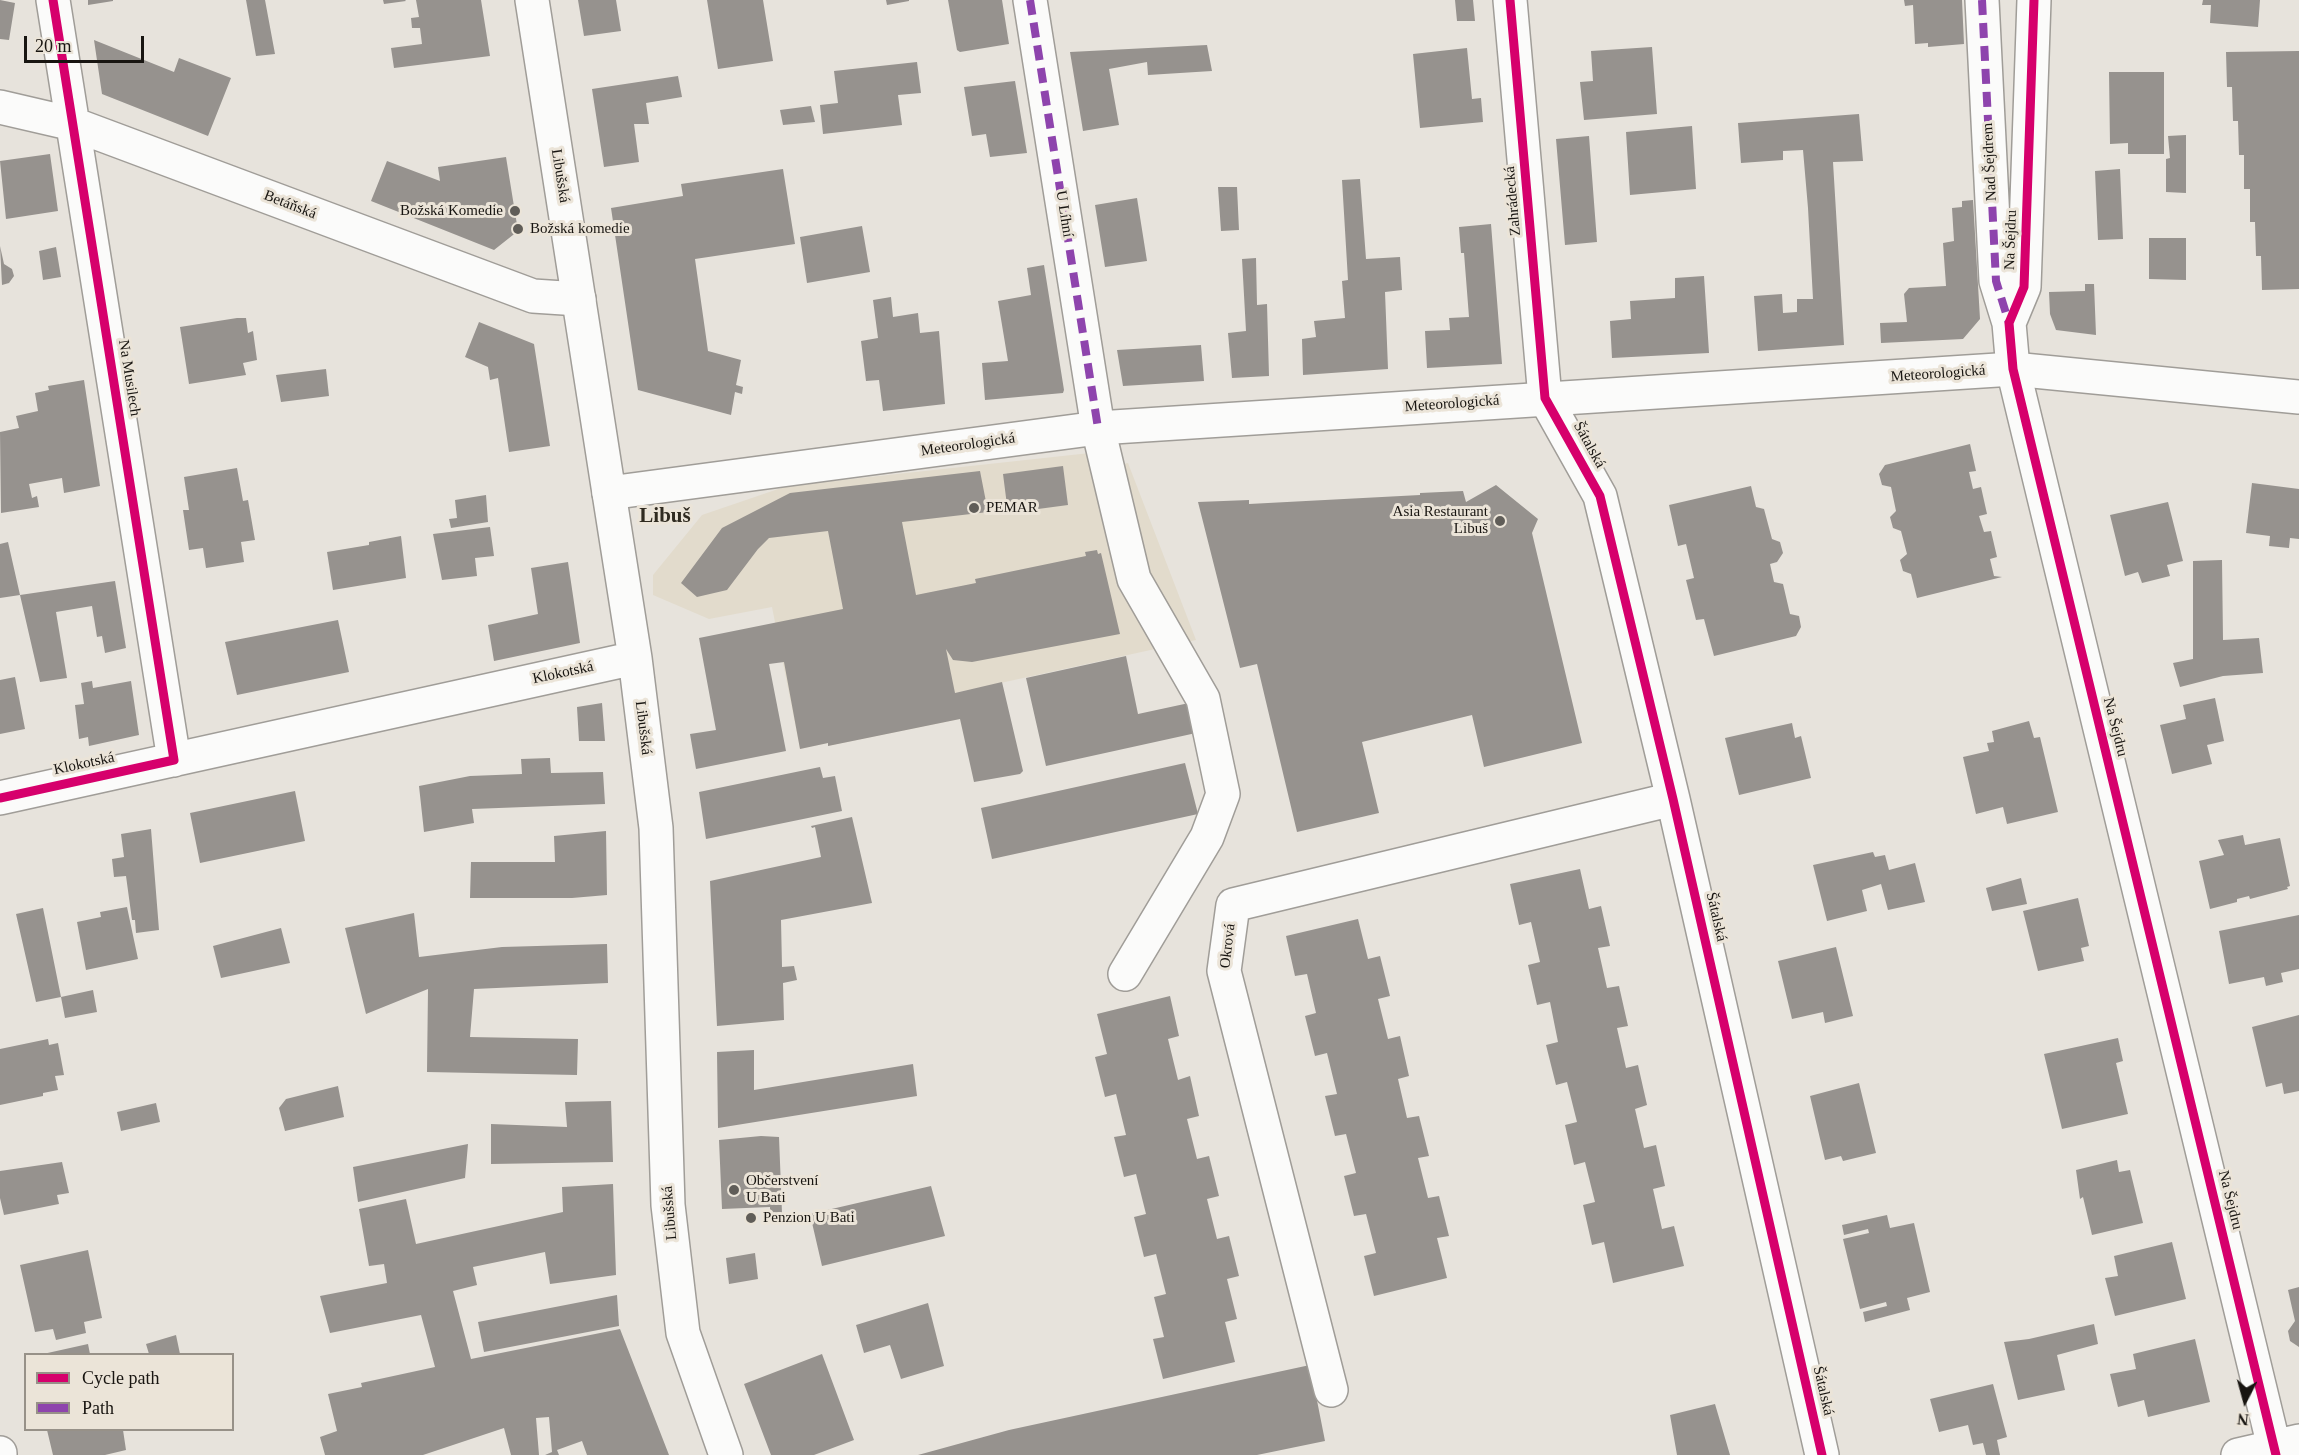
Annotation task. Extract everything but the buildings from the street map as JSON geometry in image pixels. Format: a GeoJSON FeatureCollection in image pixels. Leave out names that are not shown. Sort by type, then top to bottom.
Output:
{"type":"FeatureCollection","features":[{"type":"Feature","properties":{"kind":"street","name":"Na Musilech"},"geometry":{"type":"LineString","coordinates":[[53,0],[174,760]]}},
{"type":"Feature","properties":{"kind":"street","name":"Libušská"},"geometry":{"type":"LineString","coordinates":[[532,0],[635,658],[656,828],[668,1204],[683,1333],[726,1455]]}},
{"type":"Feature","properties":{"kind":"street","name":"U Líhní"},"geometry":{"type":"LineString","coordinates":[[1030,0],[1098,428],[1134,579],[1203,699],[1223,794],[1207,837],[1125,974]]}},
{"type":"Feature","properties":{"kind":"street","name":"Zahrádecká"},"geometry":{"type":"LineString","coordinates":[[1510,0],[1545,398]]}},
{"type":"Feature","properties":{"kind":"street","name":"Nad Šejdrem"},"geometry":{"type":"LineString","coordinates":[[1982,0],[1996,281],[2009,323]]}},
{"type":"Feature","properties":{"kind":"street","name":"Na Šejdru"},"geometry":{"type":"LineString","coordinates":[[2034,0],[2024,287],[2009,323],[2013,369],[2283,1447]]}},
{"type":"Feature","properties":{"kind":"street","name":"Betáňská"},"geometry":{"type":"LineString","coordinates":[[0,107],[73,124],[533,296],[579,299]]}},
{"type":"Feature","properties":{"kind":"street","name":"Meteorologická"},"geometry":{"type":"LineString","coordinates":[[609,493],[1098,428],[2013,369],[2299,397]]}},
{"type":"Feature","properties":{"kind":"street","name":"Šátalská"},"geometry":{"type":"LineString","coordinates":[[1545,398],[1600,496],[1673,799],[1822,1455]]}},
{"type":"Feature","properties":{"kind":"street","name":"Klokotská"},"geometry":{"type":"LineString","coordinates":[[0,798],[635,658]]}},
{"type":"Feature","properties":{"kind":"street","name":"Okrová"},"geometry":{"type":"LineString","coordinates":[[1331,1390],[1224,971],[1233,905],[1673,799]]}},
{"type":"Feature","properties":{"kind":"street"},"geometry":{"type":"LineString","coordinates":[[2238,1455],[2283,1447]]}},
{"type":"Feature","properties":{"kind":"shaded area"},"geometry":{"type":"Polygon","coordinates":[[[1090,453],[1096,469],[1128,463],[1196,640],[955,693],[960,719],[828,746],[828,743],[800,749],[772,607],[709,619],[653,595],[653,575],[702,515],[787,486],[1090,453]]]}},
{"type":"Feature","properties":{"kind":"marked path"},"geometry":{"type":"LineString","coordinates":[[1030,0],[1098,428]]}},
{"type":"Feature","properties":{"kind":"marked path"},"geometry":{"type":"LineString","coordinates":[[1982,0],[1996,281],[2009,323]]}},
{"type":"Feature","properties":{"kind":"cycle path"},"geometry":{"type":"LineString","coordinates":[[0,798],[174,760],[53,0]]}},
{"type":"Feature","properties":{"kind":"cycle path"},"geometry":{"type":"LineString","coordinates":[[1510,0],[1545,398],[1600,496],[1673,799],[1822,1455]]}},
{"type":"Feature","properties":{"kind":"cycle path"},"geometry":{"type":"LineString","coordinates":[[2034,0],[2024,287],[2009,323],[2013,369],[2276,1455]]}},
{"type":"Feature","properties":{"kind":"place","name":"Božská Komedie"},"geometry":{"type":"Point","coordinates":[515,211]}},
{"type":"Feature","properties":{"kind":"place","name":"Božská komedie"},"geometry":{"type":"Point","coordinates":[518,229]}},
{"type":"Feature","properties":{"kind":"place","name":"PEMAR"},"geometry":{"type":"Point","coordinates":[974,508]}},
{"type":"Feature","properties":{"kind":"place","name":"Asia Restaurant Libuš"},"geometry":{"type":"Point","coordinates":[1500,521]}},
{"type":"Feature","properties":{"kind":"place","name":"Občerstvení U Bati"},"geometry":{"type":"Point","coordinates":[734,1190]}},
{"type":"Feature","properties":{"kind":"place","name":"Penzion U Bati"},"geometry":{"type":"Point","coordinates":[751,1218]}},
{"type":"Feature","properties":{"kind":"district","name":"Libuš"},"geometry":{"type":"Point","coordinates":[665,517]}}]}
